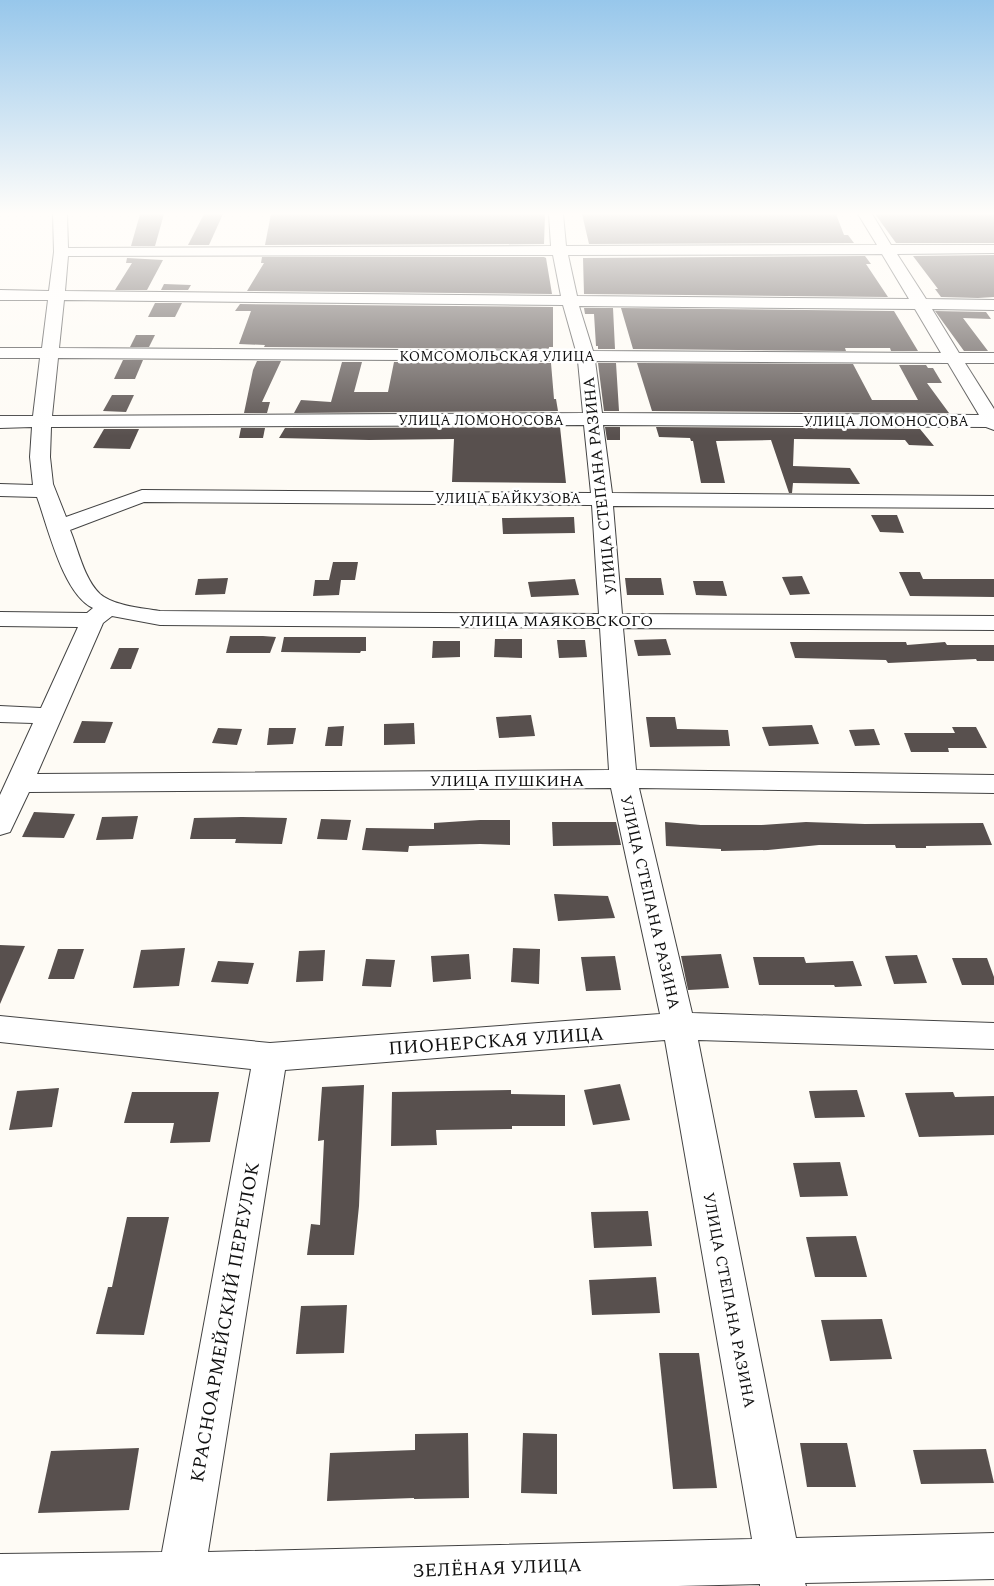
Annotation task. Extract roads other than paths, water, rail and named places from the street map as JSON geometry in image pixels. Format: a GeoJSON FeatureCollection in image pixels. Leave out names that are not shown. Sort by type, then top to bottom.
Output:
{"type":"FeatureCollection","features":[{"type":"Feature","properties":{"kind":"street"},"geometry":{"type":"LineString","coordinates":[[0,825],[50,716],[107,613],[92,600],[76,577],[45,491],[40,457],[56,288]]}},
{"type":"Feature","properties":{"kind":"street","name":"УЛИЦА СТЕПАНА РАЗИНА"},"geometry":{"type":"LineString","coordinates":[[567,288],[586,356],[602,498],[623,779],[679,1026],[781,1573]]}},
{"type":"Feature","properties":{"kind":"street"},"geometry":{"type":"LineString","coordinates":[[912,288],[993,422]]}},
{"type":"Feature","properties":{"kind":"street"},"geometry":{"type":"LineString","coordinates":[[0,295],[994,305]]}},
{"type":"Feature","properties":{"kind":"street","name":"КОМСОМОЛЬСКАЯ УЛИЦА"},"geometry":{"type":"LineString","coordinates":[[0,353],[994,358]]}},
{"type":"Feature","properties":{"kind":"street","name":"УЛИЦА ЛОМОНОСОВА"},"geometry":{"type":"LineString","coordinates":[[0,422],[593,419],[993,422]]}},
{"type":"Feature","properties":{"kind":"street"},"geometry":{"type":"LineString","coordinates":[[0,490],[45,491]]}},
{"type":"Feature","properties":{"kind":"street","name":"УЛИЦА БАЙКУЗОВА"},"geometry":{"type":"LineString","coordinates":[[58,527],[142,496],[994,502]]}},
{"type":"Feature","properties":{"kind":"street","name":"УЛИЦА МАЯКОВСКОГО"},"geometry":{"type":"LineString","coordinates":[[0,619],[107,613],[160,618],[994,623]]}},
{"type":"Feature","properties":{"kind":"street"},"geometry":{"type":"LineString","coordinates":[[0,714],[50,716]]}},
{"type":"Feature","properties":{"kind":"street","name":"УЛИЦА ПУШКИНА"},"geometry":{"type":"LineString","coordinates":[[20,783],[623,779],[994,784]]}},
{"type":"Feature","properties":{"kind":"street","name":"ПИОНЕРСКАЯ УЛИЦА"},"geometry":{"type":"LineString","coordinates":[[0,1030],[270,1057],[679,1026],[994,1036]]}},
{"type":"Feature","properties":{"kind":"street","name":"КРАСНОАРМЕЙСКИЙ ПЕРЕУЛОК"},"geometry":{"type":"LineString","coordinates":[[180,1581],[270,1057]]}},
{"type":"Feature","properties":{"kind":"street","name":"ЗЕЛЁНАЯ УЛИЦА"},"geometry":{"type":"LineString","coordinates":[[0,1578],[180,1581],[781,1573],[994,1556]]}}]}
